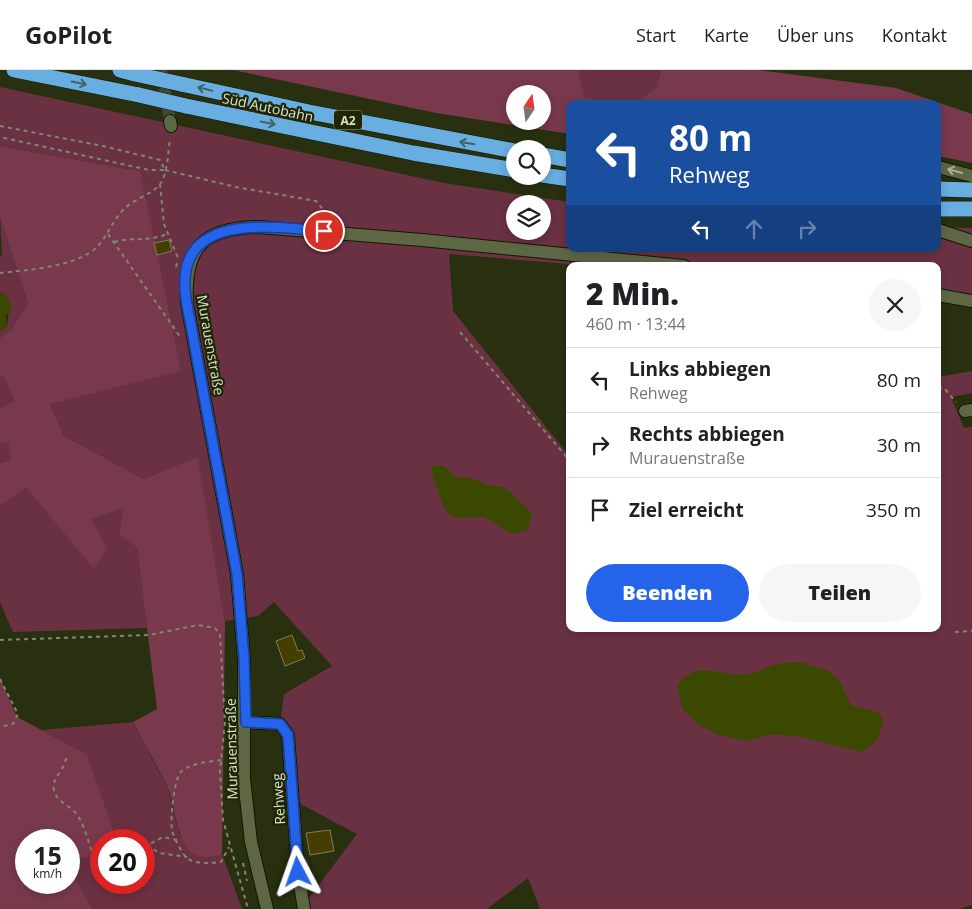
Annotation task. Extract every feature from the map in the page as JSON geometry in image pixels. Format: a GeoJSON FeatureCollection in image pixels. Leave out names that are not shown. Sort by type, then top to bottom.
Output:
{"type":"FeatureCollection","features":[{"type":"Feature","properties":{"kind":"highway","name":"Süd Autobahn"},"geometry":{"type":"LineString","coordinates":[[14,70],[404,152],[506,169]]}},
{"type":"Feature","properties":{"kind":"highway","name":"Süd Autobahn"},"geometry":{"type":"LineString","coordinates":[[120,70],[309,112],[506,149]]}},
{"type":"Feature","properties":{"kind":"highway"},"geometry":{"type":"LineString","coordinates":[[551,157],[566,159]]}},
{"type":"Feature","properties":{"kind":"highway"},"geometry":{"type":"LineString","coordinates":[[551,176],[566,178]]}},
{"type":"Feature","properties":{"kind":"highway"},"geometry":{"type":"LineString","coordinates":[[941,190],[972,190]]}},
{"type":"Feature","properties":{"kind":"highway"},"geometry":{"type":"LineString","coordinates":[[941,209],[972,210]]}},
{"type":"Feature","properties":{"kind":"street"},"geometry":{"type":"LineString","coordinates":[[941,168],[972,176]]}},
{"type":"Feature","properties":{"kind":"street"},"geometry":{"type":"LineString","coordinates":[[188,262],[202,242],[234,227],[324,231],[643,262]]}},
{"type":"Feature","properties":{"kind":"street"},"geometry":{"type":"LineString","coordinates":[[941,231],[972,241]]}},
{"type":"Feature","properties":{"kind":"street","name":"Murauenstraße"},"geometry":{"type":"LineString","coordinates":[[188,262],[185,278],[187,303],[237,574],[244,659],[239,722],[244,779],[251,842],[267,909]]}},
{"type":"Feature","properties":{"kind":"street"},"geometry":{"type":"LineString","coordinates":[[941,296],[972,301]]}},
{"type":"Feature","properties":{"kind":"street","name":"Rehweg"},"geometry":{"type":"LineString","coordinates":[[239,722],[280,724],[288,735],[298,872],[304,909]]}},
{"type":"Feature","properties":{"kind":"path"},"geometry":{"type":"LineString","coordinates":[[171,123],[165,170],[160,184],[161,211],[178,259],[188,262]]}},
{"type":"Feature","properties":{"kind":"path"},"geometry":{"type":"LineString","coordinates":[[0,126],[138,153],[160,160],[165,170]]}},
{"type":"Feature","properties":{"kind":"path"},"geometry":{"type":"LineString","coordinates":[[0,136],[149,170],[165,170],[236,187],[316,201],[327,214],[324,231]]}},
{"type":"Feature","properties":{"kind":"path"},"geometry":{"type":"LineString","coordinates":[[0,273],[74,261],[96,248],[108,234],[118,215],[131,202],[160,184]]}},
{"type":"Feature","properties":{"kind":"path"},"geometry":{"type":"LineString","coordinates":[[108,234],[181,339]]}},
{"type":"Feature","properties":{"kind":"path"},"geometry":{"type":"LineString","coordinates":[[114,242],[125,238],[154,240],[168,234]]}},
{"type":"Feature","properties":{"kind":"path"},"geometry":{"type":"LineString","coordinates":[[460,332],[566,456]]}},
{"type":"Feature","properties":{"kind":"path"},"geometry":{"type":"LineString","coordinates":[[941,388],[944,388],[968,411]]}},
{"type":"Feature","properties":{"kind":"path"},"geometry":{"type":"LineString","coordinates":[[0,640],[149,635],[198,625],[215,628],[220,635],[225,722],[221,760],[223,820],[229,847],[248,909]]}},
{"type":"Feature","properties":{"kind":"path"},"geometry":{"type":"LineString","coordinates":[[955,632],[972,631]]}},
{"type":"Feature","properties":{"kind":"path"},"geometry":{"type":"LineString","coordinates":[[0,679],[18,714],[13,724],[0,727]]}},
{"type":"Feature","properties":{"kind":"path"},"geometry":{"type":"LineString","coordinates":[[225,722],[239,722]]}},
{"type":"Feature","properties":{"kind":"path"},"geometry":{"type":"LineString","coordinates":[[66,758],[66,762],[55,780],[54,791],[59,799],[77,814],[90,847]]}},
{"type":"Feature","properties":{"kind":"path"},"geometry":{"type":"LineString","coordinates":[[187,858],[172,832],[174,796],[179,774],[186,769],[204,763],[221,760]]}},
{"type":"Feature","properties":{"kind":"path"},"geometry":{"type":"LineString","coordinates":[[155,841],[163,837],[177,840]]}},
{"type":"Feature","properties":{"kind":"path"},"geometry":{"type":"LineString","coordinates":[[155,850],[204,864],[221,862],[229,847]]}},
{"type":"Feature","properties":{"kind":"shaded area"},"geometry":{"type":"Polygon","coordinates":[[[233,70],[578,70],[585,97],[597,100],[566,100],[566,133],[544,130],[551,130],[551,85],[506,85],[506,124],[436,113],[233,70]]]}},
{"type":"Feature","properties":{"kind":"shaded area"},"geometry":{"type":"Polygon","coordinates":[[[578,70],[661,70],[657,87],[639,100],[595,100],[585,98],[578,70]]]}},
{"type":"Feature","properties":{"kind":"shaded area"},"geometry":{"type":"Polygon","coordinates":[[[661,70],[759,70],[896,88],[931,100],[639,100],[657,87],[661,70]]]}},
{"type":"Feature","properties":{"kind":"shaded area"},"geometry":{"type":"Polygon","coordinates":[[[0,87],[444,183],[524,195],[506,195],[506,240],[551,240],[551,199],[566,201],[566,252],[941,252],[941,227],[972,228],[972,301],[941,296],[941,262],[566,262],[566,264],[449,254],[453,311],[566,452],[566,632],[941,632],[941,376],[972,371],[972,393],[951,397],[964,428],[972,427],[972,905],[959,909],[540,909],[528,878],[487,909],[304,909],[303,906],[357,834],[293,800],[280,724],[284,694],[332,666],[274,602],[258,616],[225,621],[198,458],[144,479],[64,436],[50,404],[153,240],[140,171],[0,146],[0,87]]]}},
{"type":"Feature","properties":{"kind":"shaded area"},"geometry":{"type":"Polygon","coordinates":[[[941,103],[972,114],[972,163],[941,157],[941,103]]]}},
{"type":"Feature","properties":{"kind":"shaded area"},"geometry":{"type":"Polygon","coordinates":[[[0,146],[140,171],[181,371],[50,404],[64,436],[144,479],[198,457],[225,621],[222,854],[207,857],[195,855],[187,848],[181,837],[167,786],[133,722],[157,709],[137,547],[119,535],[123,508],[91,519],[107,548],[94,569],[26,487],[0,506],[0,463],[11,460],[8,444],[0,442],[0,408],[15,401],[3,375],[0,375],[0,338],[12,329],[28,303],[0,217],[0,146]]]}},
{"type":"Feature","properties":{"kind":"shaded area"},"geometry":{"type":"Polygon","coordinates":[[[0,217],[28,303],[12,329],[0,338],[0,331],[7,327],[9,309],[6,296],[0,292],[0,257],[2,255],[0,217]]]}},
{"type":"Feature","properties":{"kind":"shaded area"},"geometry":{"type":"Polygon","coordinates":[[[0,292],[6,296],[12,306],[6,316],[7,327],[0,331],[0,292]]]}},
{"type":"Feature","properties":{"kind":"shaded area"},"geometry":{"type":"Polygon","coordinates":[[[0,375],[3,375],[16,401],[0,408],[0,375]]]}},
{"type":"Feature","properties":{"kind":"shaded area"},"geometry":{"type":"Polygon","coordinates":[[[0,442],[8,444],[11,460],[0,463],[0,442]]]}},
{"type":"Feature","properties":{"kind":"shaded area"},"geometry":{"type":"Polygon","coordinates":[[[432,466],[444,466],[457,478],[471,478],[487,485],[503,487],[509,491],[529,510],[532,517],[527,531],[511,534],[485,517],[456,518],[449,514],[444,508],[431,471],[432,466]]]}},
{"type":"Feature","properties":{"kind":"shaded area"},"geometry":{"type":"Polygon","coordinates":[[[25,486],[90,519],[123,508],[119,535],[137,546],[147,628],[13,632],[0,602],[0,506],[25,486]]]}},
{"type":"Feature","properties":{"kind":"shaded area"},"geometry":{"type":"Polygon","coordinates":[[[800,662],[829,671],[839,680],[851,705],[878,712],[883,720],[877,741],[861,752],[802,737],[771,734],[749,741],[718,735],[698,724],[682,708],[677,686],[685,677],[693,672],[701,670],[738,675],[748,674],[777,664],[800,662]]]}},
{"type":"Feature","properties":{"kind":"shaded area"},"geometry":{"type":"Polygon","coordinates":[[[0,678],[17,717],[87,754],[113,829],[90,829],[90,856],[80,860],[80,829],[15,829],[15,894],[80,894],[80,887],[93,909],[0,909],[0,678]]]}},
{"type":"Feature","properties":{"kind":"shaded area"},"geometry":{"type":"Polygon","coordinates":[[[133,722],[168,789],[179,833],[209,858],[222,854],[242,909],[93,909],[80,887],[80,860],[90,856],[90,894],[155,894],[155,829],[113,829],[87,754],[42,730],[133,722]]]}},
{"type":"Feature","properties":{"kind":"building"},"geometry":{"type":"Polygon","coordinates":[[[169,240],[172,251],[157,255],[154,243],[169,240]]]}},
{"type":"Feature","properties":{"kind":"building"},"geometry":{"type":"Polygon","coordinates":[[[292,635],[298,651],[302,650],[305,658],[285,666],[276,641],[292,635]]]}},
{"type":"Feature","properties":{"kind":"building"},"geometry":{"type":"Polygon","coordinates":[[[330,830],[334,851],[310,855],[306,833],[330,830]]]}},
{"type":"Feature","properties":{"kind":"tunnel"},"geometry":{"type":"LineString","coordinates":[[161,70],[170,121]]}},
{"type":"Feature","properties":{"kind":"route"},"geometry":{"type":"LineString","coordinates":[[298,872],[288,735],[280,724],[246,722],[244,659],[237,574],[187,303],[185,278],[188,262],[202,242],[234,227],[324,231]]}}]}
